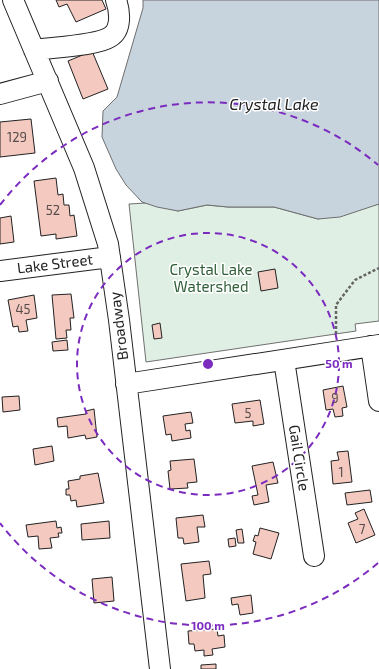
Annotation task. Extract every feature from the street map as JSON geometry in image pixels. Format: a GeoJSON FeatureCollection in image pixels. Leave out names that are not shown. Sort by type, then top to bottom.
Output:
{"type":"FeatureCollection","features":[{"type":"Feature","properties":{"kind":"street","name":"Broadway"},"geometry":{"type":"LineString","coordinates":[[13,0],[87,174],[101,216],[110,257],[160,669]]}},
{"type":"Feature","properties":{"kind":"street"},"geometry":{"type":"LineString","coordinates":[[34,50],[100,41],[110,37],[115,32],[119,19],[116,0]]}},
{"type":"Feature","properties":{"kind":"street"},"geometry":{"type":"LineString","coordinates":[[0,94],[48,81]]}},
{"type":"Feature","properties":{"kind":"street","name":"Lake Street"},"geometry":{"type":"LineString","coordinates":[[0,271],[110,257]]}},
{"type":"Feature","properties":{"kind":"street"},"geometry":{"type":"LineString","coordinates":[[126,384],[375,345],[379,401]]}},
{"type":"Feature","properties":{"kind":"street","name":"Gail Circle"},"geometry":{"type":"LineString","coordinates":[[284,360],[314,556]]}},
{"type":"Feature","properties":{"kind":"path"},"geometry":{"type":"LineString","coordinates":[[336,352],[336,305],[355,280],[379,268]]}},
{"type":"Feature","properties":{"kind":"green space","name":"Crystal Lake Watershed"},"geometry":{"type":"Polygon","coordinates":[[[146,203],[178,211],[207,205],[228,207],[274,207],[318,219],[379,204],[379,321],[355,324],[356,331],[146,362],[129,204],[146,203]]]}},
{"type":"Feature","properties":{"kind":"water","name":"Crystal Lake"},"geometry":{"type":"Polygon","coordinates":[[[143,0],[379,0],[379,204],[340,217],[318,219],[274,207],[228,207],[207,205],[178,211],[157,207],[142,202],[126,185],[116,169],[102,137],[103,111],[117,97],[143,8],[143,0]]]}},
{"type":"Feature","properties":{"kind":"building"},"geometry":{"type":"Polygon","coordinates":[[[56,0],[102,0],[106,9],[76,22],[67,4],[59,7],[56,0]]]}},
{"type":"Feature","properties":{"kind":"building"},"geometry":{"type":"Polygon","coordinates":[[[92,51],[108,89],[83,99],[68,61],[92,51]]]}},
{"type":"Feature","properties":{"kind":"building"},"geometry":{"type":"Polygon","coordinates":[[[31,119],[35,153],[0,157],[0,122],[31,119]]]}},
{"type":"Feature","properties":{"kind":"building"},"geometry":{"type":"Polygon","coordinates":[[[56,178],[58,195],[63,194],[64,205],[69,205],[70,216],[74,215],[77,236],[56,239],[56,234],[41,236],[34,181],[56,178]]]}},
{"type":"Feature","properties":{"kind":"building"},"geometry":{"type":"Polygon","coordinates":[[[11,216],[14,242],[0,244],[0,218],[11,216]]]}},
{"type":"Feature","properties":{"kind":"building"},"geometry":{"type":"Polygon","coordinates":[[[275,269],[278,288],[261,291],[258,272],[275,269]]]}},
{"type":"Feature","properties":{"kind":"building"},"geometry":{"type":"Polygon","coordinates":[[[71,294],[74,318],[70,318],[71,330],[66,330],[67,338],[56,339],[52,295],[71,294]]]}},
{"type":"Feature","properties":{"kind":"building"},"geometry":{"type":"Polygon","coordinates":[[[34,295],[37,318],[26,320],[28,331],[19,332],[18,326],[13,327],[8,300],[34,295]]]}},
{"type":"Feature","properties":{"kind":"building"},"geometry":{"type":"Polygon","coordinates":[[[160,323],[162,338],[154,339],[152,325],[160,323]]]}},
{"type":"Feature","properties":{"kind":"building"},"geometry":{"type":"Polygon","coordinates":[[[67,340],[68,350],[53,351],[52,342],[67,340]]]}},
{"type":"Feature","properties":{"kind":"building"},"geometry":{"type":"Polygon","coordinates":[[[343,386],[347,407],[342,408],[343,416],[335,417],[333,409],[326,410],[323,390],[343,386]]]}},
{"type":"Feature","properties":{"kind":"building"},"geometry":{"type":"Polygon","coordinates":[[[19,396],[20,410],[3,412],[2,397],[19,396]]]}},
{"type":"Feature","properties":{"kind":"building"},"geometry":{"type":"Polygon","coordinates":[[[260,400],[264,424],[253,426],[253,421],[235,423],[232,404],[260,400]]]}},
{"type":"Feature","properties":{"kind":"building"},"geometry":{"type":"Polygon","coordinates":[[[94,409],[97,437],[86,439],[85,435],[68,438],[67,426],[58,427],[57,418],[86,414],[86,411],[94,409]]]}},
{"type":"Feature","properties":{"kind":"building"},"geometry":{"type":"Polygon","coordinates":[[[191,412],[193,423],[185,424],[186,431],[190,430],[191,438],[172,441],[171,434],[166,435],[163,416],[191,412]]]}},
{"type":"Feature","properties":{"kind":"building"},"geometry":{"type":"Polygon","coordinates":[[[52,446],[54,461],[35,465],[33,449],[52,446]]]}},
{"type":"Feature","properties":{"kind":"building"},"geometry":{"type":"Polygon","coordinates":[[[348,451],[352,482],[333,484],[331,461],[339,460],[337,452],[348,451]]]}},
{"type":"Feature","properties":{"kind":"building"},"geometry":{"type":"Polygon","coordinates":[[[194,459],[197,482],[187,483],[188,488],[170,489],[168,471],[171,470],[170,461],[194,459]]]}},
{"type":"Feature","properties":{"kind":"building"},"geometry":{"type":"Polygon","coordinates":[[[273,462],[278,483],[266,485],[269,502],[254,505],[252,496],[258,495],[252,466],[273,462]]]}},
{"type":"Feature","properties":{"kind":"building"},"geometry":{"type":"Polygon","coordinates":[[[98,473],[104,503],[77,507],[76,500],[71,501],[70,495],[66,495],[66,489],[69,489],[68,481],[80,479],[80,476],[98,473]]]}},
{"type":"Feature","properties":{"kind":"building"},"geometry":{"type":"Polygon","coordinates":[[[370,490],[372,502],[347,505],[345,493],[370,490]]]}},
{"type":"Feature","properties":{"kind":"building"},"geometry":{"type":"Polygon","coordinates":[[[364,509],[375,535],[356,543],[348,523],[358,519],[355,513],[364,509]]]}},
{"type":"Feature","properties":{"kind":"building"},"geometry":{"type":"Polygon","coordinates":[[[203,515],[205,527],[197,527],[199,542],[184,544],[183,538],[178,538],[176,518],[203,515]]]}},
{"type":"Feature","properties":{"kind":"building"},"geometry":{"type":"Polygon","coordinates":[[[56,521],[57,528],[61,527],[62,533],[58,533],[59,537],[50,538],[52,548],[39,549],[38,536],[28,537],[26,525],[56,521]]]}},
{"type":"Feature","properties":{"kind":"building"},"geometry":{"type":"Polygon","coordinates":[[[109,521],[110,538],[82,540],[81,524],[109,521]]]}},
{"type":"Feature","properties":{"kind":"building"},"geometry":{"type":"Polygon","coordinates":[[[260,528],[279,533],[271,559],[253,554],[256,542],[253,541],[255,535],[258,536],[260,528]]]}},
{"type":"Feature","properties":{"kind":"building"},"geometry":{"type":"Polygon","coordinates":[[[242,529],[244,543],[238,543],[236,530],[242,529]]]}},
{"type":"Feature","properties":{"kind":"building"},"geometry":{"type":"Polygon","coordinates":[[[235,538],[236,546],[229,547],[228,539],[235,538]]]}},
{"type":"Feature","properties":{"kind":"building"},"geometry":{"type":"Polygon","coordinates":[[[209,561],[211,574],[203,575],[205,598],[186,601],[181,564],[209,561]]]}},
{"type":"Feature","properties":{"kind":"building"},"geometry":{"type":"Polygon","coordinates":[[[112,577],[114,601],[94,603],[92,579],[112,577]]]}},
{"type":"Feature","properties":{"kind":"building"},"geometry":{"type":"Polygon","coordinates":[[[251,595],[253,613],[240,615],[238,604],[232,605],[231,598],[251,595]]]}},
{"type":"Feature","properties":{"kind":"building"},"geometry":{"type":"Polygon","coordinates":[[[217,629],[218,636],[224,635],[225,647],[212,649],[213,655],[204,656],[204,650],[195,651],[194,644],[189,644],[188,631],[217,629]]]}},
{"type":"Feature","properties":{"kind":"building"},"geometry":{"type":"Polygon","coordinates":[[[216,664],[216,669],[201,669],[201,665],[216,664]]]}}]}
